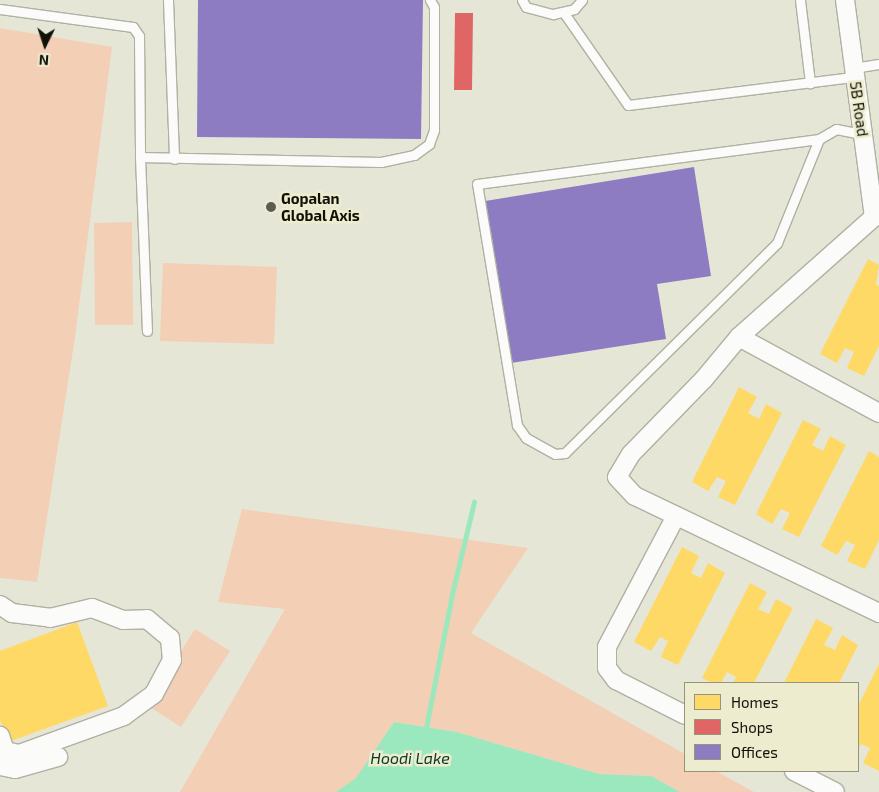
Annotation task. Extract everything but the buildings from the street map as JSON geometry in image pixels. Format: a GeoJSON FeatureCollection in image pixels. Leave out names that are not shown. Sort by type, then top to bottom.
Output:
{"type":"FeatureCollection","features":[{"type":"Feature","properties":{"kind":"street","name":"5B Road"},"geometry":{"type":"LineString","coordinates":[[845,0],[862,134],[877,219]]}},
{"type":"Feature","properties":{"kind":"street"},"geometry":{"type":"LineString","coordinates":[[877,219],[739,337],[704,379],[631,454],[617,477],[635,496],[879,614]]}},
{"type":"Feature","properties":{"kind":"street"},"geometry":{"type":"LineString","coordinates":[[739,337],[879,413]]}},
{"type":"Feature","properties":{"kind":"street"},"geometry":{"type":"LineString","coordinates":[[676,516],[607,647],[607,668],[616,680],[684,714]]}},
{"type":"Feature","properties":{"kind":"street"},"geometry":{"type":"LineString","coordinates":[[0,605],[12,613],[50,618],[92,608],[123,620],[148,619],[170,638],[172,660],[154,694],[124,716],[19,754],[5,751],[0,736]]}},
{"type":"Feature","properties":{"kind":"street"},"geometry":{"type":"LineString","coordinates":[[0,766],[15,769],[58,757]]}},
{"type":"Feature","properties":{"kind":"street"},"geometry":{"type":"LineString","coordinates":[[796,772],[835,792]]}},
{"type":"Feature","properties":{"kind":"lane"},"geometry":{"type":"LineString","coordinates":[[168,0],[174,158]]}},
{"type":"Feature","properties":{"kind":"lane"},"geometry":{"type":"LineString","coordinates":[[140,157],[380,162],[414,155],[429,144],[434,130],[434,7],[430,0]]}},
{"type":"Feature","properties":{"kind":"lane"},"geometry":{"type":"LineString","coordinates":[[522,0],[526,7],[540,12],[564,13],[574,9],[582,0]]}},
{"type":"Feature","properties":{"kind":"lane"},"geometry":{"type":"LineString","coordinates":[[800,0],[810,83]]}},
{"type":"Feature","properties":{"kind":"lane"},"geometry":{"type":"LineString","coordinates":[[0,9],[132,27],[139,36],[140,157],[147,331]]}},
{"type":"Feature","properties":{"kind":"lane"},"geometry":{"type":"LineString","coordinates":[[564,13],[628,104],[810,83],[879,64]]}},
{"type":"Feature","properties":{"kind":"lane"},"geometry":{"type":"LineString","coordinates":[[819,139],[777,243],[565,453],[556,454],[526,438],[517,424],[477,184],[819,139],[836,129],[862,134]]}},
{"type":"Feature","properties":{"kind":"shaded area"},"geometry":{"type":"Polygon","coordinates":[[[0,28],[112,47],[75,337],[37,582],[0,578],[0,28]]]}},
{"type":"Feature","properties":{"kind":"shaded area"},"geometry":{"type":"Polygon","coordinates":[[[132,222],[133,325],[95,325],[94,223],[132,222]]]}},
{"type":"Feature","properties":{"kind":"shaded area"},"geometry":{"type":"Polygon","coordinates":[[[163,263],[277,267],[274,344],[160,341],[163,263]]]}},
{"type":"Feature","properties":{"kind":"shaded area"},"geometry":{"type":"Polygon","coordinates":[[[242,509],[528,548],[471,633],[684,753],[684,772],[718,772],[754,792],[680,792],[651,776],[599,774],[457,732],[394,722],[356,779],[336,792],[180,792],[285,609],[218,602],[242,509]]]}},
{"type":"Feature","properties":{"kind":"shaded area"},"geometry":{"type":"Polygon","coordinates":[[[195,629],[230,651],[181,727],[147,705],[195,629]]]}},
{"type":"Feature","properties":{"kind":"water","name":"Hoodi Lake"},"geometry":{"type":"Polygon","coordinates":[[[394,722],[457,732],[599,774],[651,776],[680,792],[336,792],[356,778],[394,722]]]}},
{"type":"Feature","properties":{"kind":"waterway"},"geometry":{"type":"LineString","coordinates":[[425,733],[452,594],[474,502]]}},
{"type":"Feature","properties":{"kind":"place","name":"Gopalan Global Axis"},"geometry":{"type":"Point","coordinates":[271,207]}}]}
